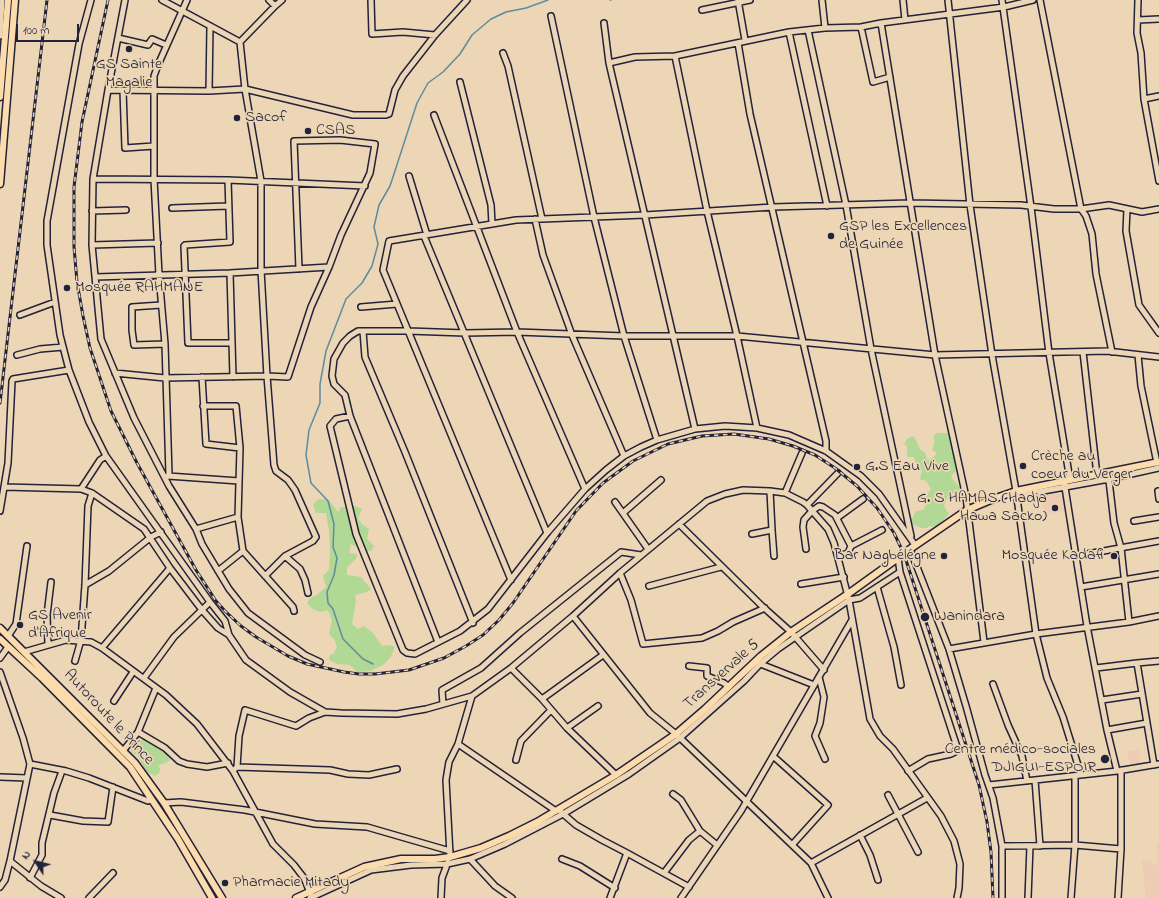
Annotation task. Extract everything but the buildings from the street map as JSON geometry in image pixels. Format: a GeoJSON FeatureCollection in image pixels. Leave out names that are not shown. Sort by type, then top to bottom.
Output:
{"type":"FeatureCollection","features":[{"type":"Feature","properties":{"kind":"main road"},"geometry":{"type":"LineString","coordinates":[[0,97],[8,0]]}},
{"type":"Feature","properties":{"kind":"main road"},"geometry":{"type":"LineString","coordinates":[[0,184],[15,0]]}},
{"type":"Feature","properties":{"kind":"main road","name":"Transvervale 5"},"geometry":{"type":"LineString","coordinates":[[296,898],[311,896],[364,867],[401,859],[435,859],[450,854],[481,848],[559,811],[678,736],[705,709],[791,632],[849,597],[912,547],[967,510],[993,498],[1097,475],[1109,475],[1158,464]]}},
{"type":"Feature","properties":{"kind":"main road","name":"Autoroute le Prince"},"geometry":{"type":"LineString","coordinates":[[0,628],[135,763],[164,803],[222,898]]}},
{"type":"Feature","properties":{"kind":"main road","name":"Autoroute le Prince"},"geometry":{"type":"LineString","coordinates":[[0,639],[42,678],[130,767],[178,839],[212,898]]}},
{"type":"Feature","properties":{"kind":"street"},"geometry":{"type":"LineString","coordinates":[[0,36],[2,0]]}},
{"type":"Feature","properties":{"kind":"street"},"geometry":{"type":"LineString","coordinates":[[91,0],[79,44],[47,221],[47,245],[55,302],[60,335],[69,370],[89,422],[106,456],[225,621],[229,634],[246,660],[290,692],[325,712]]}},
{"type":"Feature","properties":{"kind":"street"},"geometry":{"type":"LineString","coordinates":[[125,0],[93,179],[92,245],[101,339],[134,418],[196,529],[202,544],[229,589],[248,613],[305,655],[320,662]]}},
{"type":"Feature","properties":{"kind":"street"},"geometry":{"type":"LineString","coordinates":[[162,0],[240,42]]}},
{"type":"Feature","properties":{"kind":"street"},"geometry":{"type":"LineString","coordinates":[[167,476],[165,344],[159,275],[154,179],[154,76],[166,45],[188,0]]}},
{"type":"Feature","properties":{"kind":"street"},"geometry":{"type":"LineString","coordinates":[[269,0],[274,6]]}},
{"type":"Feature","properties":{"kind":"street"},"geometry":{"type":"LineString","coordinates":[[265,576],[286,556],[314,541],[316,537],[296,490],[288,480],[274,469],[261,270],[261,181],[245,89],[240,42],[274,6],[282,0]]}},
{"type":"Feature","properties":{"kind":"street"},"geometry":{"type":"LineString","coordinates":[[371,0],[372,34],[403,32],[435,35]]}},
{"type":"Feature","properties":{"kind":"street"},"geometry":{"type":"LineString","coordinates":[[108,90],[209,91],[245,89],[353,115],[386,115],[389,114],[395,90],[403,76],[435,35],[467,0]]}},
{"type":"Feature","properties":{"kind":"street"},"geometry":{"type":"LineString","coordinates":[[702,10],[738,1],[750,0]]}},
{"type":"Feature","properties":{"kind":"street"},"geometry":{"type":"LineString","coordinates":[[822,0],[825,28]]}},
{"type":"Feature","properties":{"kind":"street"},"geometry":{"type":"LineString","coordinates":[[903,0],[905,20]]}},
{"type":"Feature","properties":{"kind":"street"},"geometry":{"type":"LineString","coordinates":[[948,0],[970,205],[992,355],[1016,493],[1036,634],[1047,678],[1063,717],[1081,775]]}},
{"type":"Feature","properties":{"kind":"street"},"geometry":{"type":"LineString","coordinates":[[1002,0],[1031,207],[1076,556],[1087,626],[1107,730],[1119,770],[1121,849],[1118,898]]}},
{"type":"Feature","properties":{"kind":"street"},"geometry":{"type":"LineString","coordinates":[[610,63],[635,57],[676,56],[789,32],[825,28],[861,27],[1004,7],[1034,0]]}},
{"type":"Feature","properties":{"kind":"street"},"geometry":{"type":"LineString","coordinates":[[1040,0],[1081,208],[1086,216],[1092,234],[1096,274],[1112,352]]}},
{"type":"Feature","properties":{"kind":"street"},"geometry":{"type":"LineString","coordinates":[[1138,0],[1137,33],[1142,53],[1144,99],[1159,181]]}},
{"type":"Feature","properties":{"kind":"street"},"geometry":{"type":"LineString","coordinates":[[738,1],[746,40]]}},
{"type":"Feature","properties":{"kind":"street"},"geometry":{"type":"LineString","coordinates":[[551,16],[594,217],[624,336],[657,440]]}},
{"type":"Feature","properties":{"kind":"street"},"geometry":{"type":"LineString","coordinates":[[1138,20],[1159,19]]}},
{"type":"Feature","properties":{"kind":"street"},"geometry":{"type":"LineString","coordinates":[[604,23],[610,63],[695,429]]}},
{"type":"Feature","properties":{"kind":"street"},"geometry":{"type":"LineString","coordinates":[[882,23],[935,356],[966,496],[984,642]]}},
{"type":"Feature","properties":{"kind":"street"},"geometry":{"type":"LineString","coordinates":[[209,91],[210,27]]}},
{"type":"Feature","properties":{"kind":"street"},"geometry":{"type":"LineString","coordinates":[[861,27],[874,82],[890,77]]}},
{"type":"Feature","properties":{"kind":"street"},"geometry":{"type":"LineString","coordinates":[[808,30],[846,205],[871,349],[912,539],[912,547],[949,649],[993,798],[1002,846],[1002,898]]}},
{"type":"Feature","properties":{"kind":"street"},"geometry":{"type":"LineString","coordinates":[[789,32],[827,206]]}},
{"type":"Feature","properties":{"kind":"street"},"geometry":{"type":"LineString","coordinates":[[118,38],[148,45],[152,39],[166,45]]}},
{"type":"Feature","properties":{"kind":"street"},"geometry":{"type":"LineString","coordinates":[[738,43],[750,114],[773,207],[826,441],[826,451]]}},
{"type":"Feature","properties":{"kind":"street"},"geometry":{"type":"LineString","coordinates":[[503,53],[508,66],[542,219]]}},
{"type":"Feature","properties":{"kind":"street"},"geometry":{"type":"LineString","coordinates":[[676,56],[707,211],[757,428]]}},
{"type":"Feature","properties":{"kind":"street"},"geometry":{"type":"LineString","coordinates":[[460,82],[491,205],[492,224]]}},
{"type":"Feature","properties":{"kind":"street"},"geometry":{"type":"LineString","coordinates":[[123,90],[125,148],[154,146]]}},
{"type":"Feature","properties":{"kind":"street"},"geometry":{"type":"LineString","coordinates":[[1144,99],[1159,96]]}},
{"type":"Feature","properties":{"kind":"street"},"geometry":{"type":"LineString","coordinates":[[434,115],[517,332],[585,489]]}},
{"type":"Feature","properties":{"kind":"street"},"geometry":{"type":"LineString","coordinates":[[115,373],[165,378],[267,376],[286,378],[312,307],[341,236],[370,173],[375,144],[340,140],[294,141],[299,269]]}},
{"type":"Feature","properties":{"kind":"street"},"geometry":{"type":"LineString","coordinates":[[409,176],[426,236],[547,533]]}},
{"type":"Feature","properties":{"kind":"street"},"geometry":{"type":"LineString","coordinates":[[93,179],[228,180],[365,186]]}},
{"type":"Feature","properties":{"kind":"street"},"geometry":{"type":"LineString","coordinates":[[228,180],[230,242],[185,245],[185,274],[188,343],[232,343]]}},
{"type":"Feature","properties":{"kind":"street"},"geometry":{"type":"LineString","coordinates":[[511,580],[383,270],[389,241],[426,236],[477,226],[535,219],[645,215],[773,207],[910,204],[1021,205],[1054,210],[1109,205],[1142,212],[1159,208]]}},
{"type":"Feature","properties":{"kind":"street"},"geometry":{"type":"LineString","coordinates":[[172,208],[228,206]]}},
{"type":"Feature","properties":{"kind":"street"},"geometry":{"type":"LineString","coordinates":[[1127,209],[1126,231],[1139,305],[1159,333]]}},
{"type":"Feature","properties":{"kind":"street"},"geometry":{"type":"LineString","coordinates":[[92,210],[126,210]]}},
{"type":"Feature","properties":{"kind":"street"},"geometry":{"type":"LineString","coordinates":[[535,219],[543,255],[572,334],[624,456]]}},
{"type":"Feature","properties":{"kind":"street"},"geometry":{"type":"LineString","coordinates":[[92,245],[158,243]]}},
{"type":"Feature","properties":{"kind":"street"},"geometry":{"type":"LineString","coordinates":[[95,277],[230,273],[329,267]]}},
{"type":"Feature","properties":{"kind":"street"},"geometry":{"type":"LineString","coordinates":[[230,273],[233,377]]}},
{"type":"Feature","properties":{"kind":"street"},"geometry":{"type":"LineString","coordinates":[[20,315],[55,302]]}},
{"type":"Feature","properties":{"kind":"street"},"geometry":{"type":"LineString","coordinates":[[361,307],[397,304]]}},
{"type":"Feature","properties":{"kind":"street"},"geometry":{"type":"LineString","coordinates":[[161,305],[132,307],[132,330],[134,345],[165,344]]}},
{"type":"Feature","properties":{"kind":"street"},"geometry":{"type":"LineString","coordinates":[[438,642],[350,416],[345,394],[334,384],[332,376],[334,360],[343,343],[358,331],[465,333],[517,332],[624,336],[737,336],[935,356],[1112,352],[1159,357]]}},
{"type":"Feature","properties":{"kind":"street"},"geometry":{"type":"LineString","coordinates":[[363,331],[365,357],[473,622]]}},
{"type":"Feature","properties":{"kind":"street"},"geometry":{"type":"LineString","coordinates":[[17,355],[40,349],[63,347]]}},
{"type":"Feature","properties":{"kind":"street"},"geometry":{"type":"LineString","coordinates":[[1084,352],[1097,475]]}},
{"type":"Feature","properties":{"kind":"street"},"geometry":{"type":"LineString","coordinates":[[1138,355],[1140,386],[1158,464]]}},
{"type":"Feature","properties":{"kind":"street"},"geometry":{"type":"LineString","coordinates":[[0,511],[8,463],[12,381],[13,379],[69,370]]}},
{"type":"Feature","properties":{"kind":"street"},"geometry":{"type":"LineString","coordinates":[[202,377],[206,444],[240,448]]}},
{"type":"Feature","properties":{"kind":"street"},"geometry":{"type":"LineString","coordinates":[[203,406],[236,405],[240,448],[238,517],[243,551],[293,607],[294,611]]}},
{"type":"Feature","properties":{"kind":"street"},"geometry":{"type":"LineString","coordinates":[[350,416],[336,420],[330,426],[356,534],[403,650],[407,653],[415,654],[460,632],[488,610],[547,533],[585,489],[624,456],[657,440],[695,429],[725,426],[757,428],[789,435],[826,451],[861,476],[879,494],[912,539]]}},
{"type":"Feature","properties":{"kind":"street"},"geometry":{"type":"LineString","coordinates":[[785,494],[802,453]]}},
{"type":"Feature","properties":{"kind":"street"},"geometry":{"type":"LineString","coordinates":[[81,489],[100,460],[106,456]]}},
{"type":"Feature","properties":{"kind":"street"},"geometry":{"type":"LineString","coordinates":[[807,505],[838,472]]}},
{"type":"Feature","properties":{"kind":"street"},"geometry":{"type":"LineString","coordinates":[[1066,483],[1109,475],[1114,523],[1121,548],[1129,622]]}},
{"type":"Feature","properties":{"kind":"street"},"geometry":{"type":"LineString","coordinates":[[167,476],[239,481]]}},
{"type":"Feature","properties":{"kind":"street"},"geometry":{"type":"LineString","coordinates":[[623,513],[661,480]]}},
{"type":"Feature","properties":{"kind":"street"},"geometry":{"type":"LineString","coordinates":[[4,487],[81,489],[92,493],[144,529],[151,537],[170,568],[202,610],[218,628],[229,634]]}},
{"type":"Feature","properties":{"kind":"street"},"geometry":{"type":"LineString","coordinates":[[235,769],[239,736],[245,710],[296,726],[309,718],[325,712],[397,714],[426,709],[472,696],[511,668],[573,616],[648,549],[707,501],[725,494],[743,490],[770,491],[785,494],[803,502],[828,529],[834,543],[849,597],[870,718],[880,736],[893,749],[941,816],[954,841],[960,864],[957,898]]}},
{"type":"Feature","properties":{"kind":"street"},"geometry":{"type":"LineString","coordinates":[[770,491],[774,556]]}},
{"type":"Feature","properties":{"kind":"street"},"geometry":{"type":"LineString","coordinates":[[1158,491],[1159,499]]}},
{"type":"Feature","properties":{"kind":"street"},"geometry":{"type":"LineString","coordinates":[[75,661],[81,640],[88,506],[92,493]]}},
{"type":"Feature","properties":{"kind":"street"},"geometry":{"type":"LineString","coordinates":[[837,518],[863,499]]}},
{"type":"Feature","properties":{"kind":"street"},"geometry":{"type":"LineString","coordinates":[[615,502],[648,549]]}},
{"type":"Feature","properties":{"kind":"street"},"geometry":{"type":"LineString","coordinates":[[806,550],[804,520],[812,510],[819,506],[828,509],[837,518],[851,546]]}},
{"type":"Feature","properties":{"kind":"street"},"geometry":{"type":"LineString","coordinates":[[196,529],[238,517]]}},
{"type":"Feature","properties":{"kind":"street"},"geometry":{"type":"LineString","coordinates":[[1134,521],[1159,517]]}},
{"type":"Feature","properties":{"kind":"street"},"geometry":{"type":"LineString","coordinates":[[679,524],[721,567],[791,632],[824,670]]}},
{"type":"Feature","properties":{"kind":"street"},"geometry":{"type":"LineString","coordinates":[[752,534],[772,530]]}},
{"type":"Feature","properties":{"kind":"street"},"geometry":{"type":"LineString","coordinates":[[838,556],[848,553],[851,546],[882,530]]}},
{"type":"Feature","properties":{"kind":"street"},"geometry":{"type":"LineString","coordinates":[[85,585],[109,571],[151,537],[161,532]]}},
{"type":"Feature","properties":{"kind":"street"},"geometry":{"type":"LineString","coordinates":[[1076,556],[1159,541]]}},
{"type":"Feature","properties":{"kind":"street"},"geometry":{"type":"LineString","coordinates":[[8,636],[16,624],[27,546]]}},
{"type":"Feature","properties":{"kind":"street"},"geometry":{"type":"LineString","coordinates":[[218,571],[243,551]]}},
{"type":"Feature","properties":{"kind":"street"},"geometry":{"type":"LineString","coordinates":[[443,704],[442,690],[481,668],[520,633],[621,552],[641,556]]}},
{"type":"Feature","properties":{"kind":"street"},"geometry":{"type":"LineString","coordinates":[[286,556],[300,569],[305,580],[308,593]]}},
{"type":"Feature","properties":{"kind":"street"},"geometry":{"type":"LineString","coordinates":[[898,558],[900,572],[957,747],[955,752],[951,754],[938,756],[908,771]]}},
{"type":"Feature","properties":{"kind":"street"},"geometry":{"type":"LineString","coordinates":[[649,586],[721,567]]}},
{"type":"Feature","properties":{"kind":"street"},"geometry":{"type":"LineString","coordinates":[[102,648],[170,568]]}},
{"type":"Feature","properties":{"kind":"street"},"geometry":{"type":"LineString","coordinates":[[24,652],[66,640],[91,642],[102,648],[156,688],[197,724],[228,763],[235,769],[256,812],[274,844],[304,878],[311,896],[371,870],[411,865],[447,864],[470,859],[505,844],[559,811],[629,774],[678,736],[744,681],[758,662],[849,597],[860,598],[900,572]]}},
{"type":"Feature","properties":{"kind":"street"},"geometry":{"type":"LineString","coordinates":[[620,573],[631,600],[643,644],[702,638],[765,608]]}},
{"type":"Feature","properties":{"kind":"street"},"geometry":{"type":"LineString","coordinates":[[1081,587],[1159,574]]}},
{"type":"Feature","properties":{"kind":"street"},"geometry":{"type":"LineString","coordinates":[[801,584],[844,577]]}},
{"type":"Feature","properties":{"kind":"street"},"geometry":{"type":"LineString","coordinates":[[48,644],[47,615],[51,582]]}},
{"type":"Feature","properties":{"kind":"street"},"geometry":{"type":"LineString","coordinates":[[876,587],[894,647],[901,685]]}},
{"type":"Feature","properties":{"kind":"street"},"geometry":{"type":"LineString","coordinates":[[144,678],[174,637],[210,602]]}},
{"type":"Feature","properties":{"kind":"street"},"geometry":{"type":"LineString","coordinates":[[573,616],[650,713],[678,736],[747,800],[811,863],[828,898]]}},
{"type":"Feature","properties":{"kind":"street"},"geometry":{"type":"LineString","coordinates":[[949,649],[984,642],[1087,626],[1129,622],[1159,616]]}},
{"type":"Feature","properties":{"kind":"street"},"geometry":{"type":"LineString","coordinates":[[681,898],[747,800],[852,620]]}},
{"type":"Feature","properties":{"kind":"street"},"geometry":{"type":"LineString","coordinates":[[0,658],[8,647]]}},
{"type":"Feature","properties":{"kind":"street"},"geometry":{"type":"LineString","coordinates":[[542,700],[603,655]]}},
{"type":"Feature","properties":{"kind":"street"},"geometry":{"type":"LineString","coordinates":[[1096,668],[1159,661]]}},
{"type":"Feature","properties":{"kind":"street"},"geometry":{"type":"LineString","coordinates":[[758,662],[814,685]]}},
{"type":"Feature","properties":{"kind":"street"},"geometry":{"type":"LineString","coordinates":[[989,786],[1157,765],[1147,723],[1136,663]]}},
{"type":"Feature","properties":{"kind":"street"},"geometry":{"type":"LineString","coordinates":[[689,666],[707,668],[707,676],[724,683],[729,687]]}},
{"type":"Feature","properties":{"kind":"street"},"geometry":{"type":"LineString","coordinates":[[511,668],[567,728],[616,775]]}},
{"type":"Feature","properties":{"kind":"street"},"geometry":{"type":"LineString","coordinates":[[0,672],[23,738],[30,764],[10,862],[5,880],[0,887]]}},
{"type":"Feature","properties":{"kind":"street"},"geometry":{"type":"LineString","coordinates":[[114,701],[133,672]]}},
{"type":"Feature","properties":{"kind":"street"},"geometry":{"type":"LineString","coordinates":[[819,677],[824,697],[820,723],[815,736],[825,759]]}},
{"type":"Feature","properties":{"kind":"street"},"geometry":{"type":"LineString","coordinates":[[993,684],[1008,725],[1022,756],[1027,781]]}},
{"type":"Feature","properties":{"kind":"street"},"geometry":{"type":"LineString","coordinates":[[124,751],[138,732],[156,688]]}},
{"type":"Feature","properties":{"kind":"street"},"geometry":{"type":"LineString","coordinates":[[1102,700],[1142,694]]}},
{"type":"Feature","properties":{"kind":"street"},"geometry":{"type":"LineString","coordinates":[[441,898],[442,878],[450,854],[446,780],[449,762],[458,744],[472,696]]}},
{"type":"Feature","properties":{"kind":"street"},"geometry":{"type":"LineString","coordinates":[[567,728],[598,706]]}},
{"type":"Feature","properties":{"kind":"street"},"geometry":{"type":"LineString","coordinates":[[516,760],[522,741],[551,710]]}},
{"type":"Feature","properties":{"kind":"street"},"geometry":{"type":"LineString","coordinates":[[1107,730],[1147,723]]}},
{"type":"Feature","properties":{"kind":"street"},"geometry":{"type":"LineString","coordinates":[[138,732],[165,748],[179,761],[187,764],[207,767],[228,763]]}},
{"type":"Feature","properties":{"kind":"street"},"geometry":{"type":"LineString","coordinates":[[458,744],[559,811],[576,825],[689,887]]}},
{"type":"Feature","properties":{"kind":"street"},"geometry":{"type":"LineString","coordinates":[[773,756],[828,805],[792,845]]}},
{"type":"Feature","properties":{"kind":"street"},"geometry":{"type":"LineString","coordinates":[[30,764],[89,778],[148,801],[151,800]]}},
{"type":"Feature","properties":{"kind":"street"},"geometry":{"type":"LineString","coordinates":[[235,769],[330,770],[348,774],[369,775],[397,770]]}},
{"type":"Feature","properties":{"kind":"street"},"geometry":{"type":"LineString","coordinates":[[30,878],[42,855],[42,843],[50,815],[54,793],[62,771]]}},
{"type":"Feature","properties":{"kind":"street"},"geometry":{"type":"LineString","coordinates":[[1071,898],[1076,845],[1075,776]]}},
{"type":"Feature","properties":{"kind":"street"},"geometry":{"type":"LineString","coordinates":[[0,777],[27,778]]}},
{"type":"Feature","properties":{"kind":"street"},"geometry":{"type":"LineString","coordinates":[[1035,780],[1040,846]]}},
{"type":"Feature","properties":{"kind":"street"},"geometry":{"type":"LineString","coordinates":[[50,815],[83,821],[108,822],[113,787]]}},
{"type":"Feature","properties":{"kind":"street"},"geometry":{"type":"LineString","coordinates":[[672,794],[681,800],[700,831],[717,845]]}},
{"type":"Feature","properties":{"kind":"street"},"geometry":{"type":"LineString","coordinates":[[888,795],[918,852]]}},
{"type":"Feature","properties":{"kind":"street"},"geometry":{"type":"LineString","coordinates":[[811,863],[927,798]]}},
{"type":"Feature","properties":{"kind":"street"},"geometry":{"type":"LineString","coordinates":[[164,803],[181,802],[256,812],[315,824],[366,827],[450,854]]}},
{"type":"Feature","properties":{"kind":"street"},"geometry":{"type":"LineString","coordinates":[[664,873],[689,840],[700,831]]}},
{"type":"Feature","properties":{"kind":"street"},"geometry":{"type":"LineString","coordinates":[[860,835],[870,854],[878,880]]}},
{"type":"Feature","properties":{"kind":"street"},"geometry":{"type":"LineString","coordinates":[[1002,846],[1076,845],[1121,849]]}},
{"type":"Feature","properties":{"kind":"street"},"geometry":{"type":"LineString","coordinates":[[1028,898],[1030,846]]}},
{"type":"Feature","properties":{"kind":"street"},"geometry":{"type":"LineString","coordinates":[[610,898],[627,853]]}},
{"type":"Feature","properties":{"kind":"street"},"geometry":{"type":"LineString","coordinates":[[470,859],[495,886],[512,898]]}},
{"type":"Feature","properties":{"kind":"street"},"geometry":{"type":"LineString","coordinates":[[562,859],[580,866],[615,888]]}},
{"type":"Feature","properties":{"kind":"street"},"geometry":{"type":"LineString","coordinates":[[10,862],[30,878],[61,898]]}},
{"type":"Feature","properties":{"kind":"street"},"geometry":{"type":"LineString","coordinates":[[89,898],[113,873]]}},
{"type":"Feature","properties":{"kind":"shaded area"},"geometry":{"type":"Polygon","coordinates":[[[1064,493],[1066,511],[1044,514],[1042,496],[1064,493]]]}},
{"type":"Feature","properties":{"kind":"shaded area"},"geometry":{"type":"Polygon","coordinates":[[[1139,750],[1140,763],[1130,764],[1127,751],[1139,750]]]}},
{"type":"Feature","properties":{"kind":"shaded area"},"geometry":{"type":"Polygon","coordinates":[[[1159,843],[1159,898],[1146,898],[1142,861],[1150,860],[1156,867],[1155,863],[1158,862],[1156,845],[1159,843]]]}},
{"type":"Feature","properties":{"kind":"green space"},"geometry":{"type":"Polygon","coordinates":[[[937,433],[949,433],[956,444],[953,451],[958,471],[954,472],[951,477],[961,489],[967,492],[964,498],[956,493],[949,493],[944,506],[949,514],[936,527],[929,526],[927,528],[922,528],[914,525],[911,521],[916,511],[923,510],[927,503],[925,498],[931,489],[926,481],[920,479],[922,470],[916,464],[914,457],[907,457],[907,446],[904,444],[908,438],[914,436],[920,449],[925,453],[927,460],[934,457],[937,453],[932,450],[934,445],[934,436],[937,433]]]}},
{"type":"Feature","properties":{"kind":"green space"},"geometry":{"type":"Polygon","coordinates":[[[318,499],[329,500],[338,512],[341,507],[355,506],[362,509],[358,518],[362,524],[369,529],[367,539],[374,546],[371,551],[365,551],[351,544],[349,553],[357,554],[356,559],[347,567],[347,575],[361,577],[371,589],[367,592],[355,595],[356,601],[352,624],[358,629],[364,626],[373,633],[382,646],[390,645],[395,647],[390,658],[383,665],[370,671],[357,672],[350,665],[337,664],[329,660],[330,655],[334,653],[337,647],[334,639],[329,634],[332,621],[328,610],[320,612],[313,609],[307,603],[310,598],[317,595],[326,587],[323,576],[329,570],[329,531],[326,513],[316,513],[313,505],[318,499]]]}},
{"type":"Feature","properties":{"kind":"green space"},"geometry":{"type":"Polygon","coordinates":[[[142,737],[156,744],[167,753],[170,760],[166,763],[158,765],[160,769],[159,773],[155,776],[147,772],[138,757],[131,751],[131,746],[139,746],[142,737]]]}},
{"type":"Feature","properties":{"kind":"waterway"},"geometry":{"type":"LineString","coordinates":[[373,664],[363,659],[343,639],[333,609],[328,603],[327,592],[334,575],[337,558],[333,547],[334,524],[328,501],[311,483],[306,455],[309,430],[320,403],[320,384],[326,351],[346,299],[362,283],[372,266],[378,244],[374,227],[379,205],[390,186],[417,103],[428,83],[443,72],[460,54],[472,35],[491,19],[506,12],[526,8],[548,0]]}},
{"type":"Feature","properties":{"kind":"railway"},"geometry":{"type":"LineString","coordinates":[[0,403],[47,0]]}},
{"type":"Feature","properties":{"kind":"railway"},"geometry":{"type":"LineString","coordinates":[[108,0],[82,122],[74,187],[74,247],[77,282],[83,316],[90,348],[111,411],[137,463],[196,570],[216,601],[226,612],[256,637],[288,656],[307,664],[359,674],[375,674],[409,670],[444,658],[483,635],[499,620],[513,603],[576,511],[603,483],[633,461],[668,444],[702,436],[734,434],[769,439],[793,446],[815,455],[835,468],[857,486],[877,508],[894,533],[904,554],[979,785],[987,822],[991,852],[993,898]]}},
{"type":"Feature","properties":{"kind":"place","name":"GS Sainte Magalie"},"geometry":{"type":"Point","coordinates":[129,49]}},
{"type":"Feature","properties":{"kind":"place","name":"Sacof"},"geometry":{"type":"Point","coordinates":[237,118]}},
{"type":"Feature","properties":{"kind":"place","name":"CSAS"},"geometry":{"type":"Point","coordinates":[308,131]}},
{"type":"Feature","properties":{"kind":"place","name":"GSP les Excellences de Guinée"},"geometry":{"type":"Point","coordinates":[831,236]}},
{"type":"Feature","properties":{"kind":"place","name":"Mosquée RAHMANE"},"geometry":{"type":"Point","coordinates":[67,288]}},
{"type":"Feature","properties":{"kind":"place","name":"Crèche au coeur du Verger"},"geometry":{"type":"Point","coordinates":[1023,466]}},
{"type":"Feature","properties":{"kind":"place","name":"G.S Eau Vive"},"geometry":{"type":"Point","coordinates":[857,467]}},
{"type":"Feature","properties":{"kind":"place","name":"G. S HAMAS (Hadja Hawa Sacko)"},"geometry":{"type":"Point","coordinates":[1055,508]}},
{"type":"Feature","properties":{"kind":"place","name":"Bar Nagbélégne"},"geometry":{"type":"Point","coordinates":[944,556]}},
{"type":"Feature","properties":{"kind":"place","name":"Mosquée Kadafi"},"geometry":{"type":"Point","coordinates":[1114,556]}},
{"type":"Feature","properties":{"kind":"place","name":"Wanindara"},"geometry":{"type":"Point","coordinates":[925,617]}},
{"type":"Feature","properties":{"kind":"place","name":"GS Avenir d'Afrique"},"geometry":{"type":"Point","coordinates":[20,625]}},
{"type":"Feature","properties":{"kind":"place","name":"Centre médico-sociales DJIGUI-ESPOIR"},"geometry":{"type":"Point","coordinates":[1105,759]}},
{"type":"Feature","properties":{"kind":"place","name":"Pharmacie Mitady"},"geometry":{"type":"Point","coordinates":[225,883]}}]}
